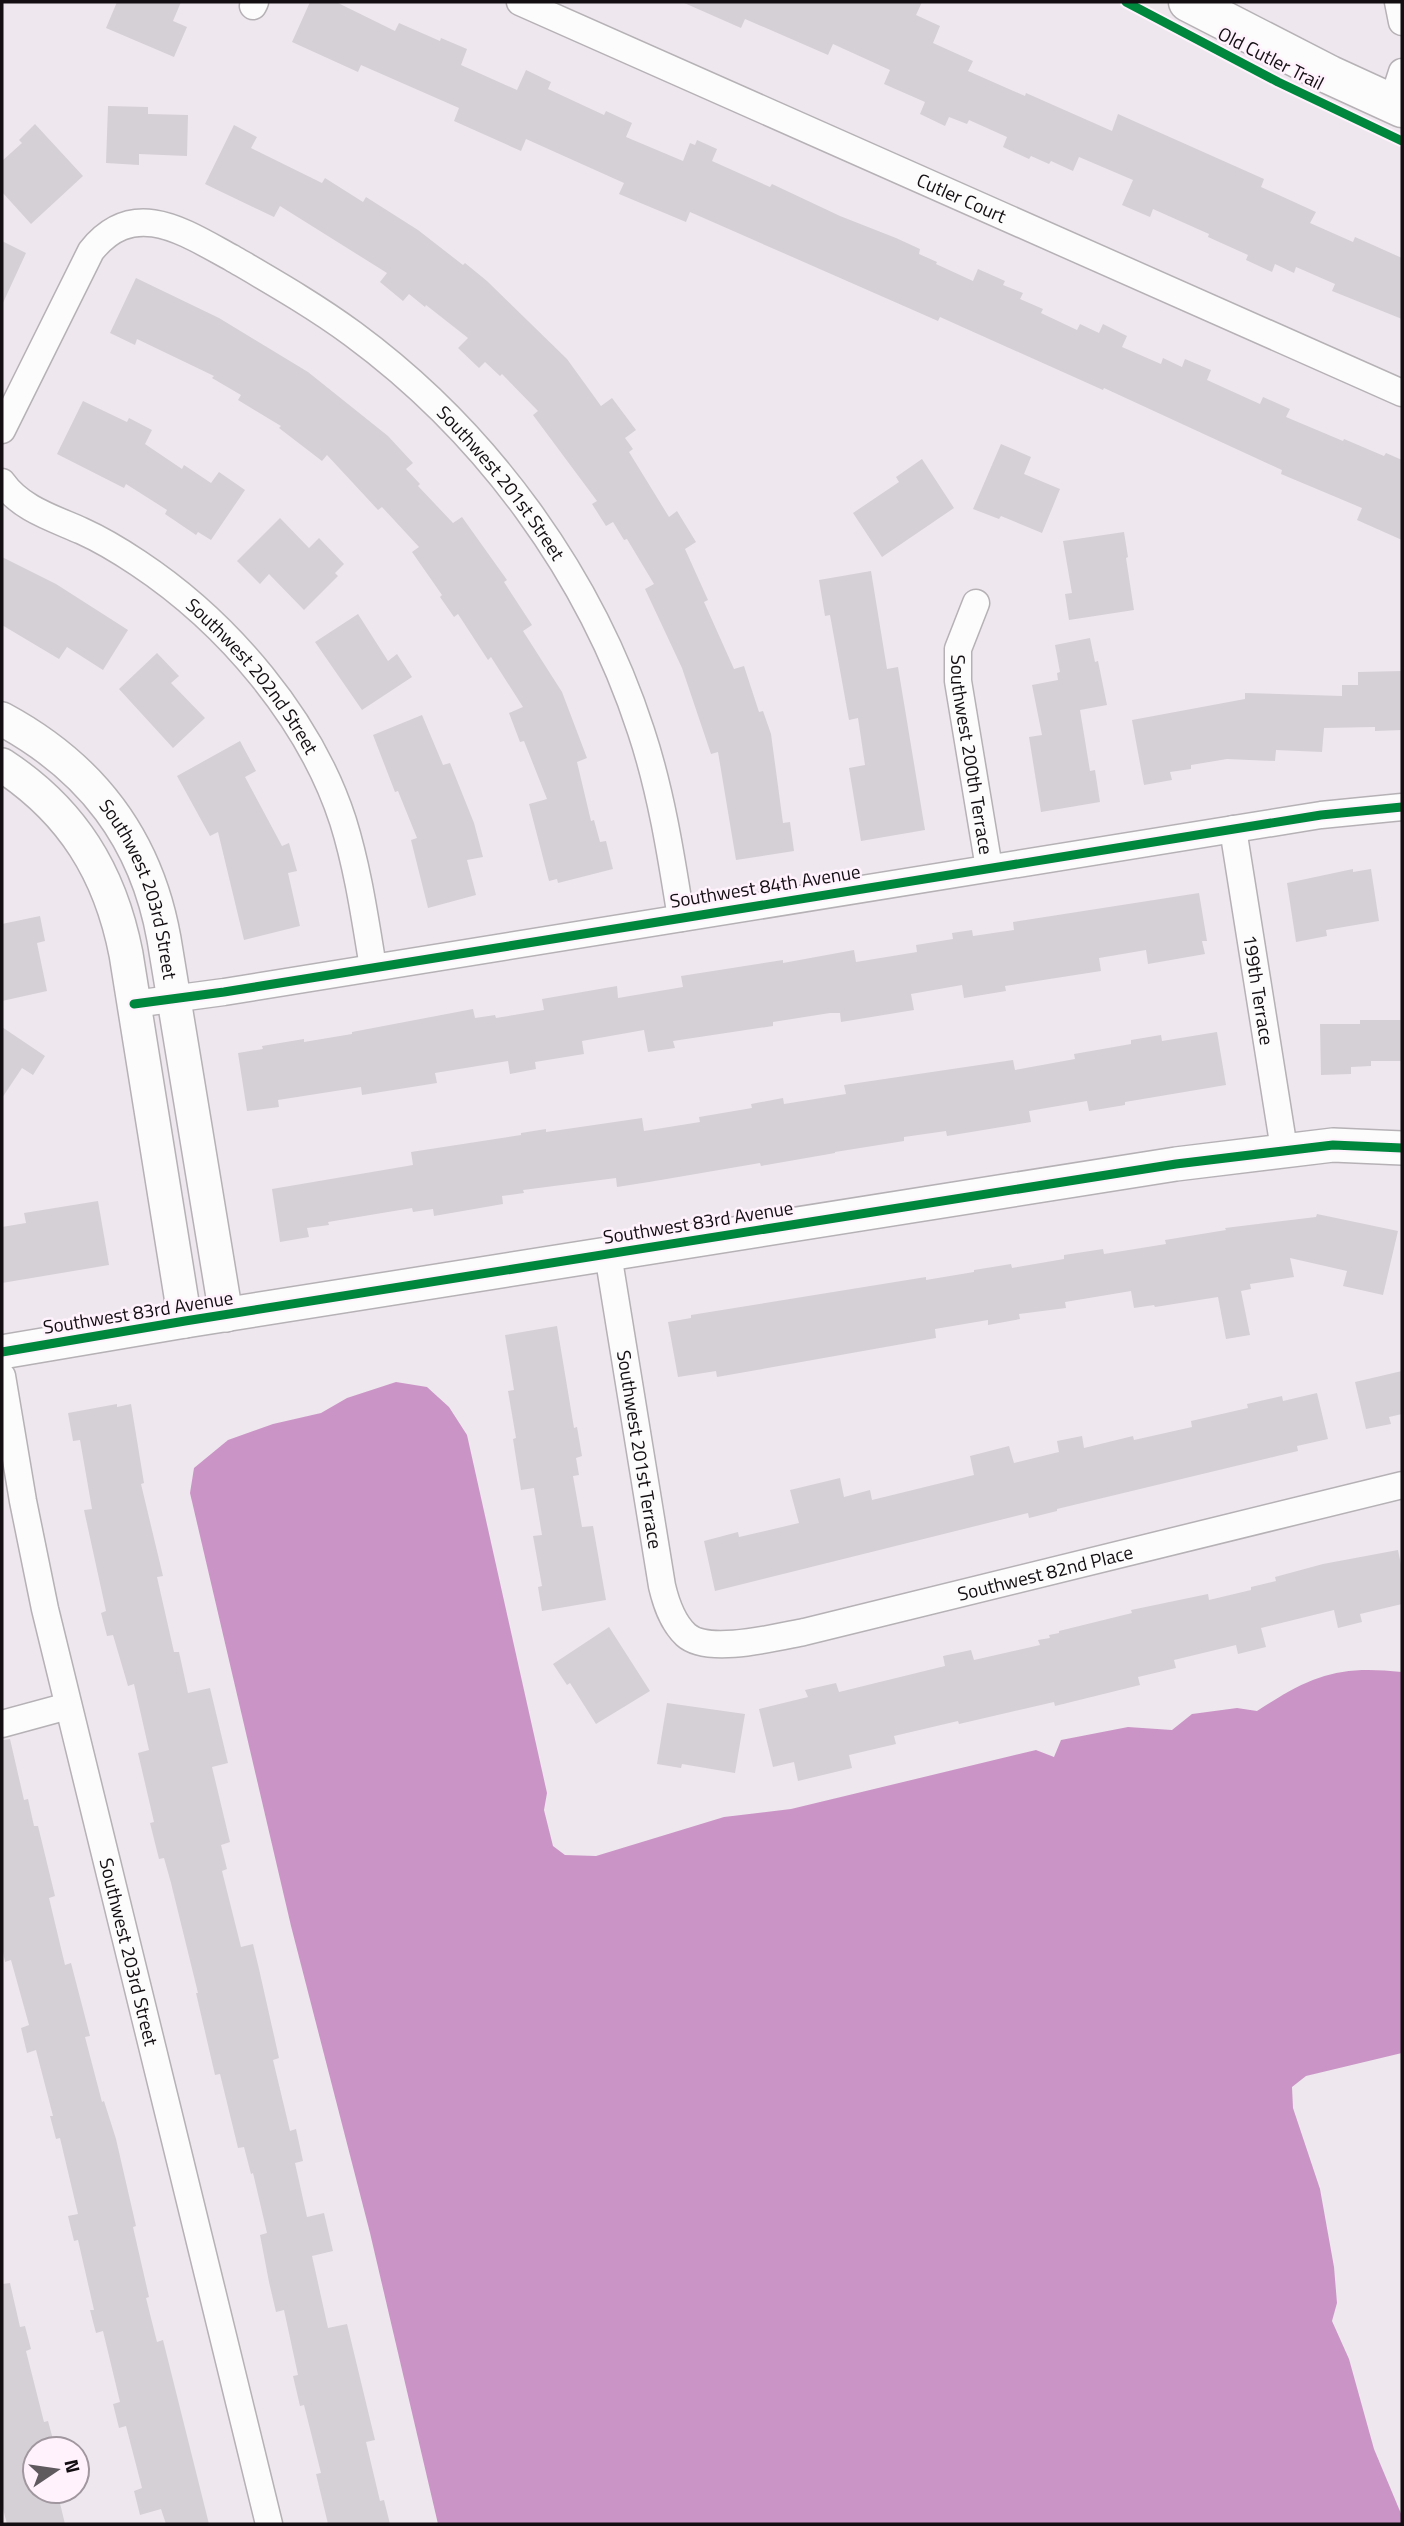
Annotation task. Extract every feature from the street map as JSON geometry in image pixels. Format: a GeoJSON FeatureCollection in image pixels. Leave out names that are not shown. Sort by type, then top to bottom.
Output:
{"type":"FeatureCollection","features":[{"type":"Feature","properties":{"kind":"main road"},"geometry":{"type":"LineString","coordinates":[[1188,2],[1330,75],[1399,94]]}},
{"type":"Feature","properties":{"kind":"street","name":"Cutler Court"},"geometry":{"type":"LineString","coordinates":[[520,2],[1402,393]]}},
{"type":"Feature","properties":{"kind":"street"},"geometry":{"type":"LineString","coordinates":[[1398,2],[1402,23]]}},
{"type":"Feature","properties":{"kind":"street","name":"Southwest 201st Street"},"geometry":{"type":"LineString","coordinates":[[2,430],[85,262],[99,241],[118,228],[145,222],[169,226],[285,288],[332,319],[383,358],[434,404],[492,463],[554,551],[595,622],[622,678],[650,760],[681,918]]}},
{"type":"Feature","properties":{"kind":"street","name":"Southwest 202nd Street"},"geometry":{"type":"LineString","coordinates":[[2,482],[17,500],[118,550],[180,594],[229,640],[279,699],[316,759],[343,820],[357,877],[373,967]]}},
{"type":"Feature","properties":{"kind":"street","name":"Southwest 200th Terrace"},"geometry":{"type":"LineString","coordinates":[[976,603],[958,649],[958,681],[989,868]]}},
{"type":"Feature","properties":{"kind":"street","name":"Southwest 203rd Street"},"geometry":{"type":"LineString","coordinates":[[2,719],[64,759],[94,790],[124,830],[140,859],[156,903],[226,1315]]}},
{"type":"Feature","properties":{"kind":"street","name":"Southwest 203rd Street"},"geometry":{"type":"LineString","coordinates":[[2,765],[33,786],[50,802],[75,832],[107,886],[121,930],[185,1321]]}},
{"type":"Feature","properties":{"kind":"street","name":"Southwest 84th Avenue"},"geometry":{"type":"LineString","coordinates":[[134,1004],[1348,810],[1402,807]]}},
{"type":"Feature","properties":{"kind":"street","name":"199th Terrace"},"geometry":{"type":"LineString","coordinates":[[1233,829],[1284,1150]]}},
{"type":"Feature","properties":{"kind":"street","name":"Southwest 83rd Avenue"},"geometry":{"type":"LineString","coordinates":[[2,1352],[1176,1164],[1343,1145],[1402,1148]]}},
{"type":"Feature","properties":{"kind":"street","name":"Southwest 201st Terrace"},"geometry":{"type":"LineString","coordinates":[[608,1254],[662,1586],[671,1614],[688,1637]]}},
{"type":"Feature","properties":{"kind":"street","name":"Southwest 203rd Street"},"geometry":{"type":"LineString","coordinates":[[2,1376],[36,1571],[269,2524]]}},
{"type":"Feature","properties":{"kind":"street","name":"Southwest 82nd Place"},"geometry":{"type":"LineString","coordinates":[[688,1637],[709,1643],[732,1645],[804,1632],[1402,1485]]}},
{"type":"Feature","properties":{"kind":"street"},"geometry":{"type":"LineString","coordinates":[[2,1724],[68,1706]]}},
{"type":"Feature","properties":{"kind":"shaded area"},"geometry":{"type":"Polygon","coordinates":[[[396,1382],[427,1387],[449,1407],[467,1435],[547,1793],[544,1810],[553,1846],[565,1855],[596,1856],[724,1817],[791,1809],[1036,1750],[1054,1757],[1061,1740],[1128,1727],[1172,1730],[1192,1714],[1237,1708],[1257,1711],[1309,1681],[1342,1672],[1402,1672],[1402,2053],[1306,2076],[1292,2087],[1293,2108],[1320,2189],[1334,2267],[1337,2303],[1332,2321],[1349,2359],[1374,2449],[1402,2516],[1402,2524],[438,2524],[370,2233],[291,1926],[190,1493],[194,1468],[228,1440],[273,1424],[321,1413],[347,1398],[396,1382]]]}},
{"type":"Feature","properties":{"kind":"building"},"geometry":{"type":"Polygon","coordinates":[[[117,2],[181,2],[173,21],[187,27],[174,57],[106,28],[117,2]]]}},
{"type":"Feature","properties":{"kind":"building"},"geometry":{"type":"Polygon","coordinates":[[[310,2],[336,2],[395,31],[399,23],[440,41],[441,38],[467,49],[461,65],[517,90],[526,70],[551,82],[548,89],[604,115],[606,111],[632,123],[626,137],[683,161],[690,143],[695,145],[697,140],[717,149],[712,161],[770,187],[772,184],[920,249],[919,254],[973,281],[978,269],[1005,281],[1003,285],[1023,293],[1020,299],[1043,309],[1041,313],[1077,330],[1080,324],[1099,333],[1103,324],[1127,336],[1122,347],[1161,364],[1163,358],[1182,367],[1185,359],[1211,370],[1207,380],[1260,404],[1263,397],[1290,409],[1286,417],[1343,441],[1344,439],[1384,456],[1386,453],[1402,460],[1402,540],[1357,520],[1362,508],[1281,474],[1282,470],[1104,388],[1103,390],[940,317],[938,321],[690,212],[686,222],[619,194],[624,183],[526,139],[521,151],[454,121],[459,108],[361,65],[358,72],[292,42],[310,2]]]}},
{"type":"Feature","properties":{"kind":"building"},"geometry":{"type":"Polygon","coordinates":[[[682,2],[922,2],[916,15],[940,26],[933,43],[973,61],[968,71],[1112,131],[1118,114],[1264,179],[1261,187],[1316,212],[1310,223],[1353,242],[1355,237],[1402,258],[1402,319],[1332,291],[1335,284],[1296,267],[1294,273],[1275,264],[1272,272],[1246,260],[1248,255],[1208,237],[1209,234],[1153,209],[1150,217],[1122,205],[1133,180],[1079,157],[1073,171],[1051,161],[1049,164],[1031,156],[1029,159],[1003,147],[1007,137],[969,120],[967,124],[949,117],[945,126],[920,114],[925,102],[884,84],[890,70],[833,44],[828,55],[745,19],[741,28],[682,2]]]}},
{"type":"Feature","properties":{"kind":"building"},"geometry":{"type":"Polygon","coordinates":[[[108,106],[148,107],[148,114],[188,115],[187,156],[139,154],[139,165],[106,163],[108,106]]]}},
{"type":"Feature","properties":{"kind":"building"},"geometry":{"type":"Polygon","coordinates":[[[35,124],[83,176],[31,224],[2,192],[2,161],[22,143],[19,140],[35,124]]]}},
{"type":"Feature","properties":{"kind":"building"},"geometry":{"type":"Polygon","coordinates":[[[234,125],[257,137],[251,148],[322,183],[325,178],[363,202],[366,197],[418,230],[463,265],[465,263],[567,359],[601,406],[612,398],[636,430],[625,438],[633,449],[629,452],[669,517],[677,511],[696,542],[685,549],[708,600],[704,602],[734,669],[744,666],[759,712],[763,711],[771,734],[783,823],[790,822],[794,851],[736,860],[718,752],[711,754],[682,668],[645,589],[654,584],[627,539],[624,540],[613,522],[606,526],[592,504],[597,501],[533,415],[538,411],[502,374],[500,376],[485,362],[479,368],[458,348],[468,338],[409,294],[403,301],[380,282],[387,273],[280,206],[274,217],[205,184],[234,125]]]}},
{"type":"Feature","properties":{"kind":"building"},"geometry":{"type":"Polygon","coordinates":[[[2,241],[26,253],[2,305],[2,241]]]}},
{"type":"Feature","properties":{"kind":"building"},"geometry":{"type":"Polygon","coordinates":[[[136,278],[219,318],[308,372],[388,436],[413,463],[406,469],[420,484],[418,486],[453,523],[462,517],[507,580],[504,582],[532,625],[523,631],[562,692],[587,758],[577,762],[591,821],[594,820],[600,842],[606,841],[613,869],[558,883],[557,879],[549,881],[529,804],[547,799],[524,741],[520,742],[509,713],[523,707],[491,657],[488,660],[458,614],[454,617],[440,597],[442,595],[412,552],[419,547],[382,507],[378,510],[327,455],[322,461],[279,428],[281,426],[238,400],[241,395],[212,378],[214,376],[137,339],[135,345],[110,333],[136,278]]]}},
{"type":"Feature","properties":{"kind":"building"},"geometry":{"type":"Polygon","coordinates":[[[83,401],[127,422],[129,418],[152,430],[145,444],[182,469],[184,465],[211,483],[219,472],[245,490],[211,540],[198,532],[196,535],[165,514],[167,510],[126,484],[124,488],[57,454],[83,401]]]}},
{"type":"Feature","properties":{"kind":"building"},"geometry":{"type":"Polygon","coordinates":[[[1001,444],[1031,457],[1024,474],[1060,489],[1042,533],[1001,516],[999,519],[973,509],[1001,444]]]}},
{"type":"Feature","properties":{"kind":"building"},"geometry":{"type":"Polygon","coordinates":[[[922,459],[954,508],[882,557],[853,513],[899,482],[896,477],[922,459]]]}},
{"type":"Feature","properties":{"kind":"building"},"geometry":{"type":"Polygon","coordinates":[[[280,518],[309,548],[319,538],[344,564],[335,573],[338,576],[304,610],[269,574],[260,584],[237,561],[280,518]]]}},
{"type":"Feature","properties":{"kind":"building"},"geometry":{"type":"Polygon","coordinates":[[[1124,532],[1134,610],[1069,620],[1065,594],[1072,593],[1063,541],[1124,532]]]}},
{"type":"Feature","properties":{"kind":"building"},"geometry":{"type":"Polygon","coordinates":[[[2,557],[56,584],[128,630],[103,670],[67,647],[59,659],[2,625],[2,557]]]}},
{"type":"Feature","properties":{"kind":"building"},"geometry":{"type":"Polygon","coordinates":[[[871,571],[887,669],[898,667],[925,830],[861,841],[849,768],[865,765],[858,718],[849,720],[830,615],[825,616],[819,580],[871,571]]]}},
{"type":"Feature","properties":{"kind":"building"},"geometry":{"type":"Polygon","coordinates":[[[358,614],[388,661],[397,654],[412,677],[362,710],[315,642],[358,614]]]}},
{"type":"Feature","properties":{"kind":"building"},"geometry":{"type":"Polygon","coordinates":[[[1090,638],[1107,705],[1080,710],[1090,771],[1095,770],[1100,802],[1041,812],[1029,737],[1042,735],[1032,685],[1058,680],[1057,673],[1060,672],[1055,645],[1090,638]]]}},
{"type":"Feature","properties":{"kind":"building"},"geometry":{"type":"Polygon","coordinates":[[[157,653],[179,676],[171,683],[205,718],[173,748],[119,689],[157,653]]]}},
{"type":"Feature","properties":{"kind":"building"},"geometry":{"type":"Polygon","coordinates":[[[1402,671],[1402,730],[1375,731],[1375,727],[1324,728],[1322,752],[1276,750],[1275,761],[1227,759],[1191,765],[1191,769],[1170,772],[1172,780],[1144,785],[1132,720],[1245,699],[1245,693],[1342,696],[1342,685],[1358,685],[1358,672],[1402,671]]]}},
{"type":"Feature","properties":{"kind":"building"},"geometry":{"type":"Polygon","coordinates":[[[422,715],[443,765],[450,763],[474,823],[483,857],[467,860],[476,895],[428,908],[411,840],[417,838],[398,791],[395,792],[373,735],[422,715]]]}},
{"type":"Feature","properties":{"kind":"building"},"geometry":{"type":"Polygon","coordinates":[[[240,741],[256,771],[245,777],[282,846],[289,843],[297,871],[288,873],[300,926],[244,940],[218,832],[210,836],[177,776],[240,741]]]}},
{"type":"Feature","properties":{"kind":"building"},"geometry":{"type":"Polygon","coordinates":[[[1353,869],[1353,872],[1371,869],[1379,921],[1326,930],[1327,936],[1296,942],[1287,883],[1353,869]]]}},
{"type":"Feature","properties":{"kind":"building"},"geometry":{"type":"Polygon","coordinates":[[[1199,893],[1207,941],[1202,941],[1205,954],[1148,964],[1146,950],[1099,958],[1101,971],[1005,986],[1006,991],[964,998],[962,985],[911,994],[914,1010],[841,1022],[840,1013],[830,1013],[773,1022],[773,1026],[673,1041],[675,1048],[648,1052],[644,1030],[582,1041],[584,1054],[535,1062],[536,1069],[510,1074],[508,1061],[435,1073],[437,1083],[362,1095],[361,1087],[278,1100],[279,1107],[247,1111],[238,1053],[263,1049],[262,1046],[352,1034],[473,1009],[475,1018],[495,1015],[496,1018],[544,1010],[542,999],[617,986],[618,998],[683,987],[681,976],[783,960],[783,963],[854,950],[856,962],[917,952],[916,945],[953,939],[952,933],[972,930],[973,936],[1014,930],[1013,922],[1199,893]]]}},
{"type":"Feature","properties":{"kind":"building"},"geometry":{"type":"Polygon","coordinates":[[[40,916],[45,941],[37,943],[47,991],[2,1001],[2,924],[40,916]]]}},
{"type":"Feature","properties":{"kind":"building"},"geometry":{"type":"Polygon","coordinates":[[[1360,1020],[1401,1020],[1402,1061],[1371,1061],[1371,1066],[1351,1067],[1351,1074],[1321,1075],[1320,1024],[1360,1024],[1360,1020]]]}},
{"type":"Feature","properties":{"kind":"building"},"geometry":{"type":"Polygon","coordinates":[[[2,1027],[45,1056],[33,1075],[22,1068],[2,1098],[2,1027]]]}},
{"type":"Feature","properties":{"kind":"building"},"geometry":{"type":"Polygon","coordinates":[[[1217,1032],[1226,1085],[1125,1102],[1125,1105],[1089,1111],[1087,1101],[1029,1111],[1031,1122],[947,1136],[946,1131],[904,1137],[904,1141],[761,1166],[760,1163],[617,1187],[616,1178],[523,1190],[524,1193],[502,1196],[503,1204],[434,1216],[433,1209],[413,1212],[412,1208],[328,1222],[329,1225],[307,1228],[309,1237],[280,1242],[272,1189],[413,1165],[411,1152],[546,1129],[546,1132],[642,1118],[644,1131],[700,1122],[699,1117],[752,1108],[751,1104],[783,1098],[784,1104],[846,1094],[844,1085],[1013,1060],[1015,1070],[1075,1059],[1074,1054],[1131,1044],[1131,1040],[1161,1035],[1162,1041],[1217,1032]]]}},
{"type":"Feature","properties":{"kind":"building"},"geometry":{"type":"Polygon","coordinates":[[[98,1201],[109,1265],[2,1283],[2,1227],[26,1223],[24,1213],[98,1201]]]}},
{"type":"Feature","properties":{"kind":"building"},"geometry":{"type":"Polygon","coordinates":[[[1317,1214],[1398,1231],[1383,1295],[1343,1286],[1347,1271],[1290,1258],[1294,1277],[1250,1284],[1251,1289],[1241,1291],[1250,1335],[1226,1339],[1218,1297],[1134,1308],[1131,1291],[1065,1302],[1066,1308],[1019,1314],[1020,1319],[988,1325],[988,1320],[935,1329],[936,1338],[717,1377],[716,1371],[678,1377],[668,1322],[691,1318],[691,1315],[926,1277],[926,1280],[1011,1264],[1012,1268],[1103,1249],[1104,1254],[1166,1244],[1165,1240],[1226,1230],[1225,1228],[1316,1217],[1317,1214]]]}},
{"type":"Feature","properties":{"kind":"building"},"geometry":{"type":"Polygon","coordinates":[[[557,1326],[574,1428],[577,1427],[582,1456],[576,1458],[579,1475],[573,1476],[582,1527],[593,1526],[606,1600],[542,1611],[538,1587],[542,1586],[533,1536],[542,1535],[534,1488],[521,1490],[508,1391],[514,1390],[505,1335],[557,1326]]]}},
{"type":"Feature","properties":{"kind":"building"},"geometry":{"type":"Polygon","coordinates":[[[1402,1371],[1402,1414],[1389,1417],[1391,1424],[1366,1429],[1355,1382],[1402,1371]]]}},
{"type":"Feature","properties":{"kind":"building"},"geometry":{"type":"Polygon","coordinates":[[[1317,1393],[1328,1439],[1297,1446],[1298,1451],[1029,1518],[1028,1513],[715,1591],[704,1541],[738,1532],[739,1537],[799,1523],[790,1490],[840,1478],[844,1497],[870,1490],[872,1500],[974,1475],[970,1456],[1009,1446],[1014,1463],[1059,1452],[1057,1441],[1082,1436],[1084,1448],[1133,1436],[1134,1440],[1192,1427],[1191,1421],[1248,1408],[1247,1404],[1282,1396],[1283,1401],[1317,1393]]]}},
{"type":"Feature","properties":{"kind":"building"},"geometry":{"type":"Polygon","coordinates":[[[117,1404],[117,1407],[131,1404],[144,1483],[141,1484],[163,1576],[157,1577],[174,1652],[179,1652],[188,1693],[210,1688],[228,1763],[212,1767],[230,1842],[221,1845],[227,1869],[222,1871],[241,1947],[253,1944],[279,2058],[273,2060],[290,2131],[296,2129],[303,2161],[295,2163],[307,2217],[324,2213],[333,2251],[312,2256],[328,2328],[347,2324],[375,2440],[366,2442],[380,2501],[384,2500],[390,2524],[328,2524],[316,2474],[321,2473],[304,2405],[300,2406],[293,2376],[298,2375],[284,2310],[276,2312],[269,2282],[260,2235],[267,2233],[253,2173],[251,2174],[244,2147],[238,2148],[220,2074],[215,2075],[171,1883],[164,1858],[159,1859],[150,1823],[154,1822],[138,1753],[149,1750],[134,1684],[128,1686],[113,1635],[107,1636],[101,1613],[106,1611],[84,1510],[92,1509],[80,1440],[73,1441],[68,1413],[117,1404]]]}},
{"type":"Feature","properties":{"kind":"building"},"geometry":{"type":"Polygon","coordinates":[[[1398,1550],[1402,1570],[1402,1604],[1360,1614],[1362,1622],[1338,1628],[1334,1610],[1261,1628],[1266,1647],[1238,1654],[1236,1645],[1174,1660],[1176,1668],[1138,1677],[1140,1685],[1055,1706],[1054,1702],[894,1736],[896,1744],[849,1755],[852,1768],[798,1781],[794,1762],[773,1767],[759,1709],[808,1697],[805,1690],[836,1683],[839,1692],[945,1666],[943,1656],[971,1650],[974,1660],[1040,1645],[1038,1640],[1050,1638],[1049,1635],[1059,1631],[1132,1613],[1131,1610],[1208,1594],[1209,1600],[1251,1590],[1251,1587],[1276,1581],[1275,1577],[1323,1564],[1398,1550]]]}},
{"type":"Feature","properties":{"kind":"building"},"geometry":{"type":"Polygon","coordinates":[[[609,1627],[650,1691],[596,1724],[570,1683],[567,1685],[553,1664],[609,1627]]]}},
{"type":"Feature","properties":{"kind":"building"},"geometry":{"type":"Polygon","coordinates":[[[667,1703],[745,1714],[735,1773],[682,1764],[681,1768],[657,1764],[667,1703]]]}},
{"type":"Feature","properties":{"kind":"building"},"geometry":{"type":"Polygon","coordinates":[[[10,1739],[24,1800],[28,1799],[34,1826],[38,1826],[55,1896],[49,1898],[65,1965],[71,1963],[90,2036],[85,2037],[102,2102],[104,2101],[116,2139],[136,2226],[133,2227],[149,2297],[146,2298],[157,2342],[163,2340],[209,2524],[166,2524],[161,2509],[140,2515],[134,2491],[142,2488],[126,2426],[119,2428],[113,2404],[120,2402],[103,2331],[96,2333],[90,2310],[94,2310],[78,2240],[74,2241],[68,2216],[78,2214],[60,2138],[56,2139],[50,2116],[53,2116],[36,2050],[27,2053],[21,2028],[29,2025],[11,1960],[5,1962],[2,1947],[2,1740],[10,1739]]]}},
{"type":"Feature","properties":{"kind":"building"},"geometry":{"type":"Polygon","coordinates":[[[10,2283],[20,2327],[25,2326],[31,2349],[26,2351],[44,2422],[48,2421],[52,2435],[21,2435],[21,2505],[60,2505],[65,2524],[7,2524],[2,2505],[2,2284],[10,2283]]]}},
{"type":"Feature","properties":{"kind":"cycle path","name":"Old Cutler Trail"},"geometry":{"type":"LineString","coordinates":[[1126,2],[1278,82],[1402,141]]}},
{"type":"Feature","properties":{"kind":"cycle path"},"geometry":{"type":"LineString","coordinates":[[134,1004],[224,992],[1321,815],[1402,807]]}},
{"type":"Feature","properties":{"kind":"cycle path"},"geometry":{"type":"LineString","coordinates":[[2,1352],[1176,1164],[1333,1145],[1402,1148]]}}]}
